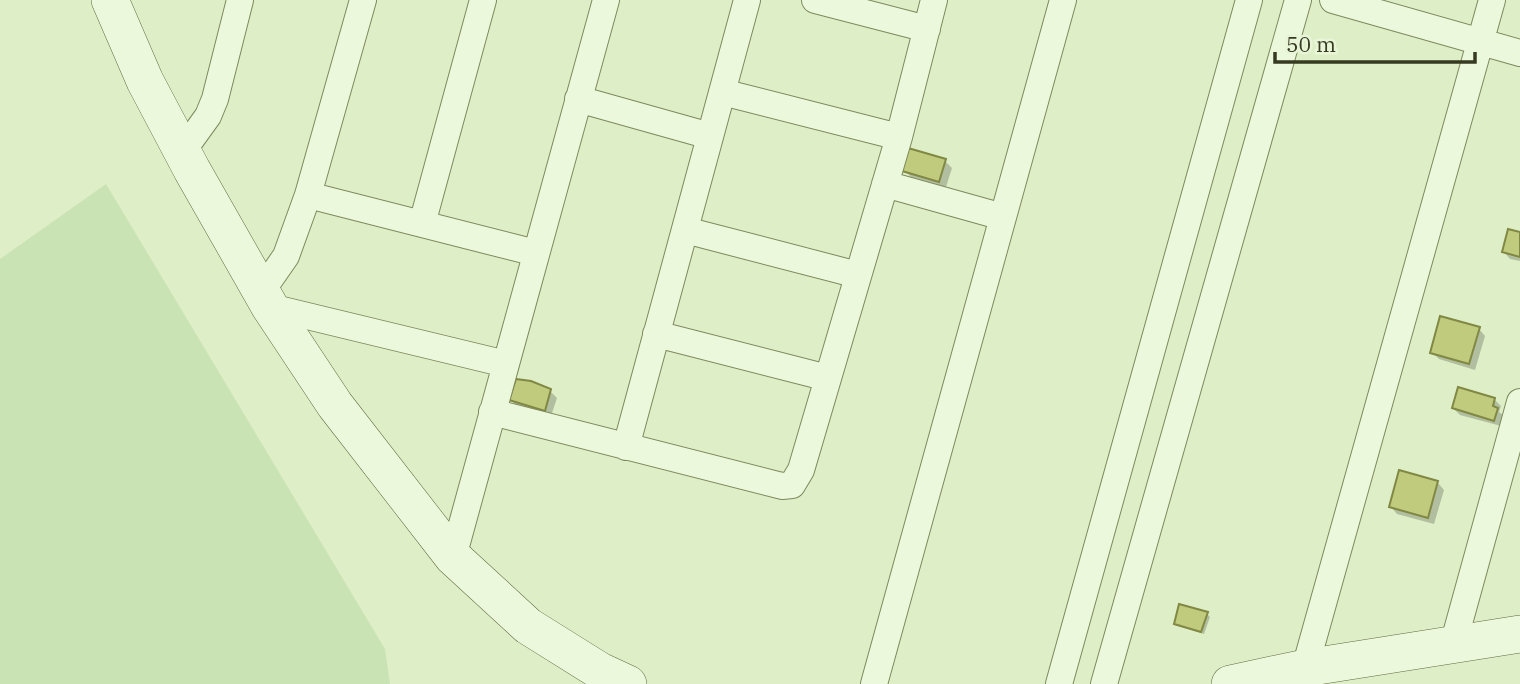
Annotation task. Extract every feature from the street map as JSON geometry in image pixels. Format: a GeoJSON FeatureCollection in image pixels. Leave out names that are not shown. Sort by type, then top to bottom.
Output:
{"type":"FeatureCollection","features":[{"type":"Feature","properties":{"kind":"street"},"geometry":{"type":"LineString","coordinates":[[110,0],[145,80],[183,152],[265,299],[335,405],[453,557],[528,626],[600,671],[628,684]]}},
{"type":"Feature","properties":{"kind":"street"},"geometry":{"type":"LineString","coordinates":[[183,152],[208,116],[215,99],[240,0]]}},
{"type":"Feature","properties":{"kind":"street"},"geometry":{"type":"LineString","coordinates":[[265,299],[286,256],[308,195],[363,0]]}},
{"type":"Feature","properties":{"kind":"street"},"geometry":{"type":"LineString","coordinates":[[422,224],[483,0]]}},
{"type":"Feature","properties":{"kind":"street"},"geometry":{"type":"LineString","coordinates":[[453,557],[606,0]]}},
{"type":"Feature","properties":{"kind":"street"},"geometry":{"type":"LineString","coordinates":[[626,447],[747,0]]}},
{"type":"Feature","properties":{"kind":"street"},"geometry":{"type":"LineString","coordinates":[[815,0],[927,29]]}},
{"type":"Feature","properties":{"kind":"street"},"geometry":{"type":"LineString","coordinates":[[492,412],[782,486],[793,485],[802,470],[899,137],[934,0]]}},
{"type":"Feature","properties":{"kind":"street"},"geometry":{"type":"LineString","coordinates":[[874,684],[1063,0]]}},
{"type":"Feature","properties":{"kind":"street"},"geometry":{"type":"LineString","coordinates":[[1059,684],[1249,0]]}},
{"type":"Feature","properties":{"kind":"street"},"geometry":{"type":"LineString","coordinates":[[1104,684],[1298,0]]}},
{"type":"Feature","properties":{"kind":"street"},"geometry":{"type":"LineString","coordinates":[[1333,0],[1520,53]]}},
{"type":"Feature","properties":{"kind":"street"},"geometry":{"type":"LineString","coordinates":[[1305,668],[1492,0]]}},
{"type":"Feature","properties":{"kind":"street"},"geometry":{"type":"LineString","coordinates":[[722,92],[899,137]]}},
{"type":"Feature","properties":{"kind":"street"},"geometry":{"type":"LineString","coordinates":[[578,99],[710,136]]}},
{"type":"Feature","properties":{"kind":"street"},"geometry":{"type":"LineString","coordinates":[[885,184],[1003,217]]}},
{"type":"Feature","properties":{"kind":"street"},"geometry":{"type":"LineString","coordinates":[[308,195],[536,253]]}},
{"type":"Feature","properties":{"kind":"street"},"geometry":{"type":"LineString","coordinates":[[685,230],[858,275]]}},
{"type":"Feature","properties":{"kind":"street"},"geometry":{"type":"LineString","coordinates":[[265,299],[506,364]]}},
{"type":"Feature","properties":{"kind":"street"},"geometry":{"type":"LineString","coordinates":[[656,334],[828,378]]}},
{"type":"Feature","properties":{"kind":"street"},"geometry":{"type":"LineString","coordinates":[[1453,645],[1509,479],[1520,402]]}},
{"type":"Feature","properties":{"kind":"street"},"geometry":{"type":"LineString","coordinates":[[1230,684],[1305,668],[1520,634]]}},
{"type":"Feature","properties":{"kind":"green space"},"geometry":{"type":"Polygon","coordinates":[[[106,184],[385,649],[390,684],[0,684],[0,259],[106,184]]]}},
{"type":"Feature","properties":{"kind":"building"},"geometry":{"type":"Polygon","coordinates":[[[908,148],[946,159],[939,182],[902,171],[908,148]]]}},
{"type":"Feature","properties":{"kind":"building"},"geometry":{"type":"Polygon","coordinates":[[[1508,229],[1520,232],[1520,257],[1502,252],[1508,229]]]}},
{"type":"Feature","properties":{"kind":"building"},"geometry":{"type":"Polygon","coordinates":[[[1440,316],[1480,327],[1469,364],[1430,353],[1440,316]]]}},
{"type":"Feature","properties":{"kind":"building"},"geometry":{"type":"Polygon","coordinates":[[[516,379],[531,381],[551,389],[545,411],[509,400],[516,379]]]}},
{"type":"Feature","properties":{"kind":"building"},"geometry":{"type":"Polygon","coordinates":[[[1458,387],[1495,398],[1493,406],[1498,408],[1494,421],[1452,408],[1458,387]]]}},
{"type":"Feature","properties":{"kind":"building"},"geometry":{"type":"Polygon","coordinates":[[[1399,470],[1438,481],[1428,518],[1389,507],[1399,470]]]}},
{"type":"Feature","properties":{"kind":"building"},"geometry":{"type":"Polygon","coordinates":[[[1179,604],[1208,612],[1201,632],[1174,624],[1179,604]]]}}]}
